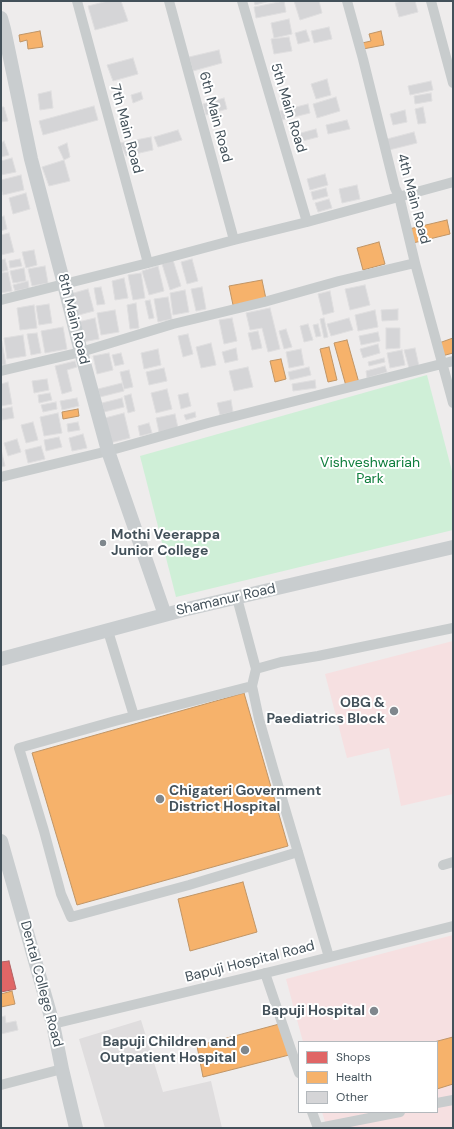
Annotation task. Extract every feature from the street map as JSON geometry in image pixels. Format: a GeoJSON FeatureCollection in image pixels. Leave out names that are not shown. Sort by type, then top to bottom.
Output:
{"type":"FeatureCollection","features":[{"type":"Feature","properties":{"kind":"street","name":"7th Main Road"},"geometry":{"type":"LineString","coordinates":[[77,1],[148,264]]}},
{"type":"Feature","properties":{"kind":"street","name":"6th Main Road"},"geometry":{"type":"LineString","coordinates":[[169,1],[234,240]]}},
{"type":"Feature","properties":{"kind":"street","name":"5th Main Road"},"geometry":{"type":"LineString","coordinates":[[242,1],[307,222]]}},
{"type":"Feature","properties":{"kind":"street","name":"4th Main Road"},"geometry":{"type":"LineString","coordinates":[[347,1],[367,74],[395,188],[399,196],[415,263],[448,362],[453,403]]}},
{"type":"Feature","properties":{"kind":"street"},"geometry":{"type":"LineString","coordinates":[[431,1],[453,83]]}},
{"type":"Feature","properties":{"kind":"street","name":"8th Main Road"},"geometry":{"type":"LineString","coordinates":[[1,18],[31,159],[64,284],[80,352],[108,451],[165,615]]}},
{"type":"Feature","properties":{"kind":"street"},"geometry":{"type":"LineString","coordinates":[[1,300],[148,264],[453,182]]}},
{"type":"Feature","properties":{"kind":"street"},"geometry":{"type":"LineString","coordinates":[[1,371],[80,352],[173,324],[415,263]]}},
{"type":"Feature","properties":{"kind":"street"},"geometry":{"type":"LineString","coordinates":[[1,477],[108,451],[215,421],[448,362]]}},
{"type":"Feature","properties":{"kind":"street","name":"Shamanur Road"},"geometry":{"type":"LineString","coordinates":[[1,659],[165,615],[453,547]]}},
{"type":"Feature","properties":{"kind":"street"},"geometry":{"type":"LineString","coordinates":[[237,598],[256,668],[252,686],[259,719],[329,957]]}},
{"type":"Feature","properties":{"kind":"street"},"geometry":{"type":"LineString","coordinates":[[256,668],[453,628]]}},
{"type":"Feature","properties":{"kind":"street"},"geometry":{"type":"LineString","coordinates":[[108,631],[134,716]]}},
{"type":"Feature","properties":{"kind":"street"},"geometry":{"type":"LineString","coordinates":[[252,686],[134,716],[19,748],[61,894],[71,917],[189,886],[298,852]]}},
{"type":"Feature","properties":{"kind":"street","name":"Dental College Road"},"geometry":{"type":"LineString","coordinates":[[1,841],[53,1024],[76,1128]]}},
{"type":"Feature","properties":{"kind":"street","name":"Bapuji Hospital Road"},"geometry":{"type":"LineString","coordinates":[[53,1024],[453,926]]}},
{"type":"Feature","properties":{"kind":"street"},"geometry":{"type":"LineString","coordinates":[[265,973],[298,1070]]}},
{"type":"Feature","properties":{"kind":"street"},"geometry":{"type":"LineString","coordinates":[[1,1085],[62,1069]]}},
{"type":"Feature","properties":{"kind":"street"},"geometry":{"type":"LineString","coordinates":[[438,1103],[453,1100]]}},
{"type":"Feature","properties":{"kind":"street"},"geometry":{"type":"LineString","coordinates":[[312,1113],[318,1128],[395,1113]]}},
{"type":"Feature","properties":{"kind":"shaded area","name":"OBG & Paediatrics Block"},"geometry":{"type":"Polygon","coordinates":[[[453,641],[453,794],[401,806],[389,748],[347,758],[325,674],[453,641]]]}},
{"type":"Feature","properties":{"kind":"shaded area","name":"Bapuji Hospital"},"geometry":{"type":"Polygon","coordinates":[[[453,935],[453,1128],[327,1128],[322,1113],[438,1113],[438,1041],[303,1041],[286,979],[453,935]]]}},
{"type":"Feature","properties":{"kind":"shaded area"},"geometry":{"type":"Polygon","coordinates":[[[141,1020],[163,1092],[211,1081],[222,1128],[105,1128],[79,1039],[141,1020]]]}},
{"type":"Feature","properties":{"kind":"green space","name":"Vishveshwariah Park"},"geometry":{"type":"Polygon","coordinates":[[[427,375],[453,475],[453,530],[176,597],[140,456],[427,375]]]}},
{"type":"Feature","properties":{"kind":"building: Shops"},"geometry":{"type":"Polygon","coordinates":[[[9,961],[16,989],[1,992],[1,962],[9,961]]]}},
{"type":"Feature","properties":{"kind":"building: Health"},"geometry":{"type":"Polygon","coordinates":[[[40,31],[43,47],[28,49],[27,40],[20,42],[19,35],[40,31]]]}},
{"type":"Feature","properties":{"kind":"building: Health"},"geometry":{"type":"Polygon","coordinates":[[[381,31],[384,45],[363,49],[362,43],[371,41],[369,34],[381,31]]]}},
{"type":"Feature","properties":{"kind":"building: Health"},"geometry":{"type":"Polygon","coordinates":[[[447,220],[450,234],[413,243],[409,229],[447,220]]]}},
{"type":"Feature","properties":{"kind":"building: Health"},"geometry":{"type":"Polygon","coordinates":[[[379,242],[385,264],[363,270],[357,248],[379,242]]]}},
{"type":"Feature","properties":{"kind":"building: Health"},"geometry":{"type":"Polygon","coordinates":[[[262,280],[266,299],[233,305],[229,286],[262,280]]]}},
{"type":"Feature","properties":{"kind":"building: Health"},"geometry":{"type":"Polygon","coordinates":[[[453,338],[453,353],[442,356],[439,343],[453,338]]]}},
{"type":"Feature","properties":{"kind":"building: Health"},"geometry":{"type":"Polygon","coordinates":[[[347,340],[359,383],[346,386],[334,343],[347,340]]]}},
{"type":"Feature","properties":{"kind":"building: Health"},"geometry":{"type":"Polygon","coordinates":[[[329,347],[337,380],[328,382],[320,349],[329,347]]]}},
{"type":"Feature","properties":{"kind":"building: Health"},"geometry":{"type":"Polygon","coordinates":[[[281,359],[286,379],[275,382],[270,361],[281,359]]]}},
{"type":"Feature","properties":{"kind":"building: Health"},"geometry":{"type":"Polygon","coordinates":[[[78,409],[79,416],[63,419],[62,412],[78,409]]]}},
{"type":"Feature","properties":{"kind":"building: Health","name":"Chigateri Government District Hospital"},"geometry":{"type":"Polygon","coordinates":[[[244,693],[288,846],[77,905],[32,753],[244,693]]]}},
{"type":"Feature","properties":{"kind":"building: Health"},"geometry":{"type":"Polygon","coordinates":[[[243,882],[257,932],[190,951],[178,899],[243,882]]]}},
{"type":"Feature","properties":{"kind":"building: Health"},"geometry":{"type":"Polygon","coordinates":[[[12,991],[15,1004],[1,1007],[1,994],[12,991]]]}},
{"type":"Feature","properties":{"kind":"building: Health","name":"Bapuji Children and Outpatient Hospital"},"geometry":{"type":"Polygon","coordinates":[[[283,1023],[293,1054],[203,1077],[197,1046],[283,1023]]]}},
{"type":"Feature","properties":{"kind":"building: Health"},"geometry":{"type":"Polygon","coordinates":[[[453,1037],[453,1084],[438,1089],[438,1041],[453,1037]]]}},
{"type":"Feature","properties":{"kind":"building: Other"},"geometry":{"type":"Polygon","coordinates":[[[108,1],[121,1],[128,21],[95,30],[88,6],[108,1]]]}},
{"type":"Feature","properties":{"kind":"building: Other"},"geometry":{"type":"Polygon","coordinates":[[[254,1],[270,1],[255,5],[254,1]]]}},
{"type":"Feature","properties":{"kind":"building: Other"},"geometry":{"type":"Polygon","coordinates":[[[284,1],[286,12],[256,18],[254,7],[284,1]]]}},
{"type":"Feature","properties":{"kind":"building: Other"},"geometry":{"type":"Polygon","coordinates":[[[294,1],[319,1],[322,13],[300,20],[294,1]]]}},
{"type":"Feature","properties":{"kind":"building: Other"},"geometry":{"type":"Polygon","coordinates":[[[401,1],[415,1],[418,12],[399,17],[395,3],[401,1]]]}},
{"type":"Feature","properties":{"kind":"building: Other"},"geometry":{"type":"Polygon","coordinates":[[[289,19],[292,34],[274,38],[271,23],[289,19]]]}},
{"type":"Feature","properties":{"kind":"building: Other"},"geometry":{"type":"Polygon","coordinates":[[[329,27],[332,39],[314,43],[311,31],[329,27]]]}},
{"type":"Feature","properties":{"kind":"building: Other"},"geometry":{"type":"Polygon","coordinates":[[[306,30],[310,41],[298,44],[295,33],[306,30]]]}},
{"type":"Feature","properties":{"kind":"building: Other"},"geometry":{"type":"Polygon","coordinates":[[[289,37],[292,51],[274,54],[271,39],[289,37]]]}},
{"type":"Feature","properties":{"kind":"building: Other"},"geometry":{"type":"Polygon","coordinates":[[[219,50],[222,63],[193,71],[189,57],[219,50]]]}},
{"type":"Feature","properties":{"kind":"building: Other"},"geometry":{"type":"Polygon","coordinates":[[[133,58],[138,74],[113,81],[107,65],[133,58]]]}},
{"type":"Feature","properties":{"kind":"building: Other"},"geometry":{"type":"Polygon","coordinates":[[[327,79],[331,95],[316,99],[311,84],[327,79]]]}},
{"type":"Feature","properties":{"kind":"building: Other"},"geometry":{"type":"Polygon","coordinates":[[[431,81],[433,90],[410,95],[408,86],[431,81]]]}},
{"type":"Feature","properties":{"kind":"building: Other"},"geometry":{"type":"Polygon","coordinates":[[[51,91],[53,108],[40,110],[38,94],[51,91]]]}},
{"type":"Feature","properties":{"kind":"building: Other"},"geometry":{"type":"Polygon","coordinates":[[[141,92],[143,99],[133,103],[131,95],[141,92]]]}},
{"type":"Feature","properties":{"kind":"building: Other"},"geometry":{"type":"Polygon","coordinates":[[[431,93],[432,101],[415,104],[414,96],[431,93]]]}},
{"type":"Feature","properties":{"kind":"building: Other"},"geometry":{"type":"Polygon","coordinates":[[[336,97],[340,111],[317,118],[313,104],[336,97]]]}},
{"type":"Feature","properties":{"kind":"building: Other"},"geometry":{"type":"Polygon","coordinates":[[[224,98],[227,109],[206,115],[203,104],[224,98]]]}},
{"type":"Feature","properties":{"kind":"building: Other"},"geometry":{"type":"Polygon","coordinates":[[[308,104],[310,113],[282,120],[280,111],[308,104]]]}},
{"type":"Feature","properties":{"kind":"building: Other"},"geometry":{"type":"Polygon","coordinates":[[[94,106],[98,120],[43,135],[39,121],[94,106]]]}},
{"type":"Feature","properties":{"kind":"building: Other"},"geometry":{"type":"Polygon","coordinates":[[[1,107],[4,107],[8,121],[1,122],[1,107]]]}},
{"type":"Feature","properties":{"kind":"building: Other"},"geometry":{"type":"Polygon","coordinates":[[[423,107],[426,123],[418,124],[415,109],[423,107]]]}},
{"type":"Feature","properties":{"kind":"building: Other"},"geometry":{"type":"Polygon","coordinates":[[[405,110],[407,122],[393,125],[390,114],[405,110]]]}},
{"type":"Feature","properties":{"kind":"building: Other"},"geometry":{"type":"Polygon","coordinates":[[[347,120],[350,129],[328,134],[326,125],[347,120]]]}},
{"type":"Feature","properties":{"kind":"building: Other"},"geometry":{"type":"Polygon","coordinates":[[[316,129],[318,137],[295,143],[293,135],[316,129]]]}},
{"type":"Feature","properties":{"kind":"building: Other"},"geometry":{"type":"Polygon","coordinates":[[[178,130],[182,140],[158,147],[154,137],[178,130]]]}},
{"type":"Feature","properties":{"kind":"building: Other"},"geometry":{"type":"Polygon","coordinates":[[[414,132],[417,143],[389,150],[387,139],[414,132]]]}},
{"type":"Feature","properties":{"kind":"building: Other"},"geometry":{"type":"Polygon","coordinates":[[[151,137],[153,150],[126,156],[120,143],[151,137]]]}},
{"type":"Feature","properties":{"kind":"building: Other"},"geometry":{"type":"Polygon","coordinates":[[[4,141],[9,155],[1,157],[1,143],[4,141]]]}},
{"type":"Feature","properties":{"kind":"building: Other"},"geometry":{"type":"Polygon","coordinates":[[[67,143],[70,157],[64,160],[58,147],[67,143]]]}},
{"type":"Feature","properties":{"kind":"building: Other"},"geometry":{"type":"Polygon","coordinates":[[[12,158],[16,172],[1,175],[1,161],[12,158]]]}},
{"type":"Feature","properties":{"kind":"building: Other"},"geometry":{"type":"Polygon","coordinates":[[[64,160],[70,181],[49,186],[42,167],[64,160]]]}},
{"type":"Feature","properties":{"kind":"building: Other"},"geometry":{"type":"Polygon","coordinates":[[[325,174],[328,185],[310,190],[307,179],[325,174]]]}},
{"type":"Feature","properties":{"kind":"building: Other"},"geometry":{"type":"Polygon","coordinates":[[[21,175],[24,190],[3,195],[1,180],[21,175]]]}},
{"type":"Feature","properties":{"kind":"building: Other"},"geometry":{"type":"Polygon","coordinates":[[[357,185],[360,199],[342,203],[339,189],[357,185]]]}},
{"type":"Feature","properties":{"kind":"building: Other"},"geometry":{"type":"Polygon","coordinates":[[[326,188],[328,196],[313,200],[311,192],[326,188]]]}},
{"type":"Feature","properties":{"kind":"building: Other"},"geometry":{"type":"Polygon","coordinates":[[[26,193],[30,209],[13,214],[9,198],[26,193]]]}},
{"type":"Feature","properties":{"kind":"building: Other"},"geometry":{"type":"Polygon","coordinates":[[[329,199],[332,208],[318,212],[315,203],[329,199]]]}},
{"type":"Feature","properties":{"kind":"building: Other"},"geometry":{"type":"Polygon","coordinates":[[[4,216],[7,229],[1,231],[1,217],[4,216]]]}},
{"type":"Feature","properties":{"kind":"building: Other"},"geometry":{"type":"Polygon","coordinates":[[[9,233],[14,252],[1,255],[1,235],[9,233]]]}},
{"type":"Feature","properties":{"kind":"building: Other"},"geometry":{"type":"Polygon","coordinates":[[[34,250],[37,265],[26,268],[22,252],[34,250]]]}},
{"type":"Feature","properties":{"kind":"building: Other"},"geometry":{"type":"Polygon","coordinates":[[[5,259],[8,270],[1,272],[1,260],[5,259]]]}},
{"type":"Feature","properties":{"kind":"building: Other"},"geometry":{"type":"Polygon","coordinates":[[[20,259],[22,266],[10,268],[9,261],[20,259]]]}},
{"type":"Feature","properties":{"kind":"building: Other"},"geometry":{"type":"Polygon","coordinates":[[[192,259],[198,281],[187,284],[181,262],[192,259]]]}},
{"type":"Feature","properties":{"kind":"building: Other"},"geometry":{"type":"Polygon","coordinates":[[[173,260],[181,286],[170,290],[162,264],[173,260]]]}},
{"type":"Feature","properties":{"kind":"building: Other"},"geometry":{"type":"Polygon","coordinates":[[[45,266],[48,283],[32,286],[28,269],[45,266]]]}},
{"type":"Feature","properties":{"kind":"building: Other"},"geometry":{"type":"Polygon","coordinates":[[[158,266],[164,291],[149,295],[142,271],[158,266]]]}},
{"type":"Feature","properties":{"kind":"building: Other"},"geometry":{"type":"Polygon","coordinates":[[[24,268],[26,281],[13,283],[10,271],[24,268]]]}},
{"type":"Feature","properties":{"kind":"building: Other"},"geometry":{"type":"Polygon","coordinates":[[[8,272],[12,291],[1,293],[1,273],[8,272]]]}},
{"type":"Feature","properties":{"kind":"building: Other"},"geometry":{"type":"Polygon","coordinates":[[[141,273],[145,298],[133,300],[128,275],[141,273]]]}},
{"type":"Feature","properties":{"kind":"building: Other"},"geometry":{"type":"Polygon","coordinates":[[[124,278],[128,298],[115,300],[112,281],[124,278]]]}},
{"type":"Feature","properties":{"kind":"building: Other"},"geometry":{"type":"Polygon","coordinates":[[[28,281],[29,288],[15,291],[13,285],[28,281]]]}},
{"type":"Feature","properties":{"kind":"building: Other"},"geometry":{"type":"Polygon","coordinates":[[[365,285],[370,305],[350,310],[345,289],[365,285]]]}},
{"type":"Feature","properties":{"kind":"building: Other"},"geometry":{"type":"Polygon","coordinates":[[[101,287],[105,304],[97,305],[94,288],[101,287]]]}},
{"type":"Feature","properties":{"kind":"building: Other"},"geometry":{"type":"Polygon","coordinates":[[[202,287],[206,309],[196,311],[191,289],[202,287]]]}},
{"type":"Feature","properties":{"kind":"building: Other"},"geometry":{"type":"Polygon","coordinates":[[[88,289],[94,311],[75,316],[70,294],[88,289]]]}},
{"type":"Feature","properties":{"kind":"building: Other"},"geometry":{"type":"Polygon","coordinates":[[[185,290],[189,312],[173,315],[170,293],[185,290]]]}},
{"type":"Feature","properties":{"kind":"building: Other"},"geometry":{"type":"Polygon","coordinates":[[[330,291],[334,312],[323,315],[318,294],[330,291]]]}},
{"type":"Feature","properties":{"kind":"building: Other"},"geometry":{"type":"Polygon","coordinates":[[[168,297],[172,319],[158,322],[154,299],[168,297]]]}},
{"type":"Feature","properties":{"kind":"building: Other"},"geometry":{"type":"Polygon","coordinates":[[[150,300],[154,318],[149,319],[145,301],[150,300]]]}},
{"type":"Feature","properties":{"kind":"building: Other"},"geometry":{"type":"Polygon","coordinates":[[[136,303],[139,328],[130,329],[127,305],[136,303]]]}},
{"type":"Feature","properties":{"kind":"building: Other"},"geometry":{"type":"Polygon","coordinates":[[[49,304],[52,323],[39,325],[36,306],[49,304]]]}},
{"type":"Feature","properties":{"kind":"building: Other"},"geometry":{"type":"Polygon","coordinates":[[[34,305],[37,328],[20,330],[17,308],[34,305]]]}},
{"type":"Feature","properties":{"kind":"building: Other"},"geometry":{"type":"Polygon","coordinates":[[[270,308],[280,349],[268,352],[262,328],[250,330],[246,313],[270,308]]]}},
{"type":"Feature","properties":{"kind":"building: Other"},"geometry":{"type":"Polygon","coordinates":[[[398,309],[398,320],[382,321],[381,310],[398,309]]]}},
{"type":"Feature","properties":{"kind":"building: Other"},"geometry":{"type":"Polygon","coordinates":[[[115,310],[119,332],[101,335],[97,313],[115,310]]]}},
{"type":"Feature","properties":{"kind":"building: Other"},"geometry":{"type":"Polygon","coordinates":[[[375,310],[378,327],[358,331],[355,315],[375,310]]]}},
{"type":"Feature","properties":{"kind":"building: Other"},"geometry":{"type":"Polygon","coordinates":[[[95,318],[99,339],[82,342],[78,322],[95,318]]]}},
{"type":"Feature","properties":{"kind":"building: Other"},"geometry":{"type":"Polygon","coordinates":[[[232,318],[237,341],[224,344],[219,320],[232,318]]]}},
{"type":"Feature","properties":{"kind":"building: Other"},"geometry":{"type":"Polygon","coordinates":[[[324,318],[328,337],[324,338],[320,319],[324,318]]]}},
{"type":"Feature","properties":{"kind":"building: Other"},"geometry":{"type":"Polygon","coordinates":[[[349,318],[353,330],[331,336],[327,324],[349,318]]]}},
{"type":"Feature","properties":{"kind":"building: Other"},"geometry":{"type":"Polygon","coordinates":[[[308,324],[313,340],[304,342],[300,326],[308,324]]]}},
{"type":"Feature","properties":{"kind":"building: Other"},"geometry":{"type":"Polygon","coordinates":[[[318,324],[321,336],[316,337],[313,325],[318,324]]]}},
{"type":"Feature","properties":{"kind":"building: Other"},"geometry":{"type":"Polygon","coordinates":[[[63,327],[67,349],[45,353],[41,331],[63,327]]]}},
{"type":"Feature","properties":{"kind":"building: Other"},"geometry":{"type":"Polygon","coordinates":[[[386,328],[400,328],[400,348],[386,349],[386,328]]]}},
{"type":"Feature","properties":{"kind":"building: Other"},"geometry":{"type":"Polygon","coordinates":[[[286,329],[292,347],[284,349],[279,331],[286,329]]]}},
{"type":"Feature","properties":{"kind":"building: Other"},"geometry":{"type":"Polygon","coordinates":[[[258,331],[262,348],[252,350],[248,333],[258,331]]]}},
{"type":"Feature","properties":{"kind":"building: Other"},"geometry":{"type":"Polygon","coordinates":[[[378,332],[380,341],[361,345],[359,336],[378,332]]]}},
{"type":"Feature","properties":{"kind":"building: Other"},"geometry":{"type":"Polygon","coordinates":[[[37,333],[41,353],[31,355],[27,334],[37,333]]]}},
{"type":"Feature","properties":{"kind":"building: Other"},"geometry":{"type":"Polygon","coordinates":[[[188,334],[193,354],[183,357],[178,336],[188,334]]]}},
{"type":"Feature","properties":{"kind":"building: Other"},"geometry":{"type":"Polygon","coordinates":[[[23,335],[26,356],[7,359],[4,338],[23,335]]]}},
{"type":"Feature","properties":{"kind":"building: Other"},"geometry":{"type":"Polygon","coordinates":[[[2,342],[6,365],[1,365],[2,342]]]}},
{"type":"Feature","properties":{"kind":"building: Other"},"geometry":{"type":"Polygon","coordinates":[[[211,343],[216,365],[201,368],[196,347],[211,343]]]}},
{"type":"Feature","properties":{"kind":"building: Other"},"geometry":{"type":"Polygon","coordinates":[[[378,344],[380,353],[363,358],[360,349],[378,344]]]}},
{"type":"Feature","properties":{"kind":"building: Other"},"geometry":{"type":"Polygon","coordinates":[[[236,348],[238,360],[225,363],[222,352],[236,348]]]}},
{"type":"Feature","properties":{"kind":"building: Other"},"geometry":{"type":"Polygon","coordinates":[[[415,348],[419,366],[409,368],[404,350],[415,348]]]}},
{"type":"Feature","properties":{"kind":"building: Other"},"geometry":{"type":"Polygon","coordinates":[[[158,349],[161,365],[144,369],[141,353],[158,349]]]}},
{"type":"Feature","properties":{"kind":"building: Other"},"geometry":{"type":"Polygon","coordinates":[[[301,349],[304,365],[289,368],[286,352],[301,349]]]}},
{"type":"Feature","properties":{"kind":"building: Other"},"geometry":{"type":"Polygon","coordinates":[[[402,350],[405,365],[390,368],[387,353],[402,350]]]}},
{"type":"Feature","properties":{"kind":"building: Other"},"geometry":{"type":"Polygon","coordinates":[[[109,353],[113,370],[97,374],[93,356],[109,353]]]}},
{"type":"Feature","properties":{"kind":"building: Other"},"geometry":{"type":"Polygon","coordinates":[[[121,353],[124,364],[115,366],[112,355],[121,353]]]}},
{"type":"Feature","properties":{"kind":"building: Other"},"geometry":{"type":"Polygon","coordinates":[[[384,358],[385,362],[369,366],[368,362],[384,358]]]}},
{"type":"Feature","properties":{"kind":"building: Other"},"geometry":{"type":"Polygon","coordinates":[[[75,361],[77,367],[67,370],[72,391],[62,394],[55,366],[75,361]]]}},
{"type":"Feature","properties":{"kind":"building: Other"},"geometry":{"type":"Polygon","coordinates":[[[385,366],[387,372],[367,378],[366,371],[385,366]]]}},
{"type":"Feature","properties":{"kind":"building: Other"},"geometry":{"type":"Polygon","coordinates":[[[248,367],[253,387],[234,391],[229,371],[248,367]]]}},
{"type":"Feature","properties":{"kind":"building: Other"},"geometry":{"type":"Polygon","coordinates":[[[309,367],[311,375],[290,380],[288,372],[309,367]]]}},
{"type":"Feature","properties":{"kind":"building: Other"},"geometry":{"type":"Polygon","coordinates":[[[164,368],[167,381],[149,385],[146,372],[164,368]]]}},
{"type":"Feature","properties":{"kind":"building: Other"},"geometry":{"type":"Polygon","coordinates":[[[129,370],[133,387],[124,389],[120,372],[129,370]]]}},
{"type":"Feature","properties":{"kind":"building: Other"},"geometry":{"type":"Polygon","coordinates":[[[47,379],[49,390],[34,393],[32,381],[47,379]]]}},
{"type":"Feature","properties":{"kind":"building: Other"},"geometry":{"type":"Polygon","coordinates":[[[315,380],[316,388],[293,391],[292,384],[315,380]]]}},
{"type":"Feature","properties":{"kind":"building: Other"},"geometry":{"type":"Polygon","coordinates":[[[8,382],[12,404],[1,406],[1,384],[8,382]]]}},
{"type":"Feature","properties":{"kind":"building: Other"},"geometry":{"type":"Polygon","coordinates":[[[122,383],[124,391],[100,397],[98,389],[122,383]]]}},
{"type":"Feature","properties":{"kind":"building: Other"},"geometry":{"type":"Polygon","coordinates":[[[167,389],[172,409],[156,413],[151,393],[167,389]]]}},
{"type":"Feature","properties":{"kind":"building: Other"},"geometry":{"type":"Polygon","coordinates":[[[50,393],[52,400],[39,403],[38,395],[50,393]]]}},
{"type":"Feature","properties":{"kind":"building: Other"},"geometry":{"type":"Polygon","coordinates":[[[188,393],[191,406],[181,409],[178,395],[188,393]]]}},
{"type":"Feature","properties":{"kind":"building: Other"},"geometry":{"type":"Polygon","coordinates":[[[131,394],[135,411],[128,413],[124,396],[131,394]]]}},
{"type":"Feature","properties":{"kind":"building: Other"},"geometry":{"type":"Polygon","coordinates":[[[77,398],[79,406],[62,410],[60,401],[77,398]]]}},
{"type":"Feature","properties":{"kind":"building: Other"},"geometry":{"type":"Polygon","coordinates":[[[122,398],[124,407],[104,412],[102,403],[122,398]]]}},
{"type":"Feature","properties":{"kind":"building: Other"},"geometry":{"type":"Polygon","coordinates":[[[231,400],[233,412],[220,415],[217,403],[231,400]]]}},
{"type":"Feature","properties":{"kind":"building: Other"},"geometry":{"type":"Polygon","coordinates":[[[56,402],[57,409],[43,412],[41,405],[56,402]]]}},
{"type":"Feature","properties":{"kind":"building: Other"},"geometry":{"type":"Polygon","coordinates":[[[12,407],[14,418],[2,420],[1,409],[12,407]]]}},
{"type":"Feature","properties":{"kind":"building: Other"},"geometry":{"type":"Polygon","coordinates":[[[195,412],[196,417],[186,420],[184,415],[195,412]]]}},
{"type":"Feature","properties":{"kind":"building: Other"},"geometry":{"type":"Polygon","coordinates":[[[58,413],[62,433],[44,436],[40,417],[58,413]]]}},
{"type":"Feature","properties":{"kind":"building: Other"},"geometry":{"type":"Polygon","coordinates":[[[124,413],[130,438],[110,443],[105,418],[124,413]]]}},
{"type":"Feature","properties":{"kind":"building: Other"},"geometry":{"type":"Polygon","coordinates":[[[175,414],[178,428],[159,432],[156,418],[175,414]]]}},
{"type":"Feature","properties":{"kind":"building: Other"},"geometry":{"type":"Polygon","coordinates":[[[33,422],[38,440],[26,443],[21,425],[33,422]]]}},
{"type":"Feature","properties":{"kind":"building: Other"},"geometry":{"type":"Polygon","coordinates":[[[78,422],[80,430],[68,432],[67,424],[78,422]]]}},
{"type":"Feature","properties":{"kind":"building: Other"},"geometry":{"type":"Polygon","coordinates":[[[149,423],[152,433],[140,436],[138,426],[149,423]]]}},
{"type":"Feature","properties":{"kind":"building: Other"},"geometry":{"type":"Polygon","coordinates":[[[83,434],[87,448],[72,451],[69,438],[83,434]]]}},
{"type":"Feature","properties":{"kind":"building: Other"},"geometry":{"type":"Polygon","coordinates":[[[59,437],[62,447],[46,451],[44,440],[59,437]]]}},
{"type":"Feature","properties":{"kind":"building: Other"},"geometry":{"type":"Polygon","coordinates":[[[17,439],[21,452],[8,456],[4,443],[17,439]]]}},
{"type":"Feature","properties":{"kind":"building: Other"},"geometry":{"type":"Polygon","coordinates":[[[41,446],[45,459],[28,463],[25,450],[41,446]]]}},
{"type":"Feature","properties":{"kind":"building: Other"},"geometry":{"type":"Polygon","coordinates":[[[1,449],[5,466],[1,467],[1,449]]]}},
{"type":"Feature","properties":{"kind":"building: Other"},"geometry":{"type":"Polygon","coordinates":[[[5,1016],[6,1023],[16,1021],[18,1030],[1,1034],[1,1017],[5,1016]]]}},
{"type":"Feature","properties":{"kind":"place","name":"Mothi Veerappa Junior College"},"geometry":{"type":"Point","coordinates":[103,543]}},
{"type":"Feature","properties":{"kind":"place","name":"OBG & Paediatrics Block"},"geometry":{"type":"Point","coordinates":[394,711]}},
{"type":"Feature","properties":{"kind":"place","name":"Chigateri Government District Hospital"},"geometry":{"type":"Point","coordinates":[160,799]}},
{"type":"Feature","properties":{"kind":"place","name":"Bapuji Hospital"},"geometry":{"type":"Point","coordinates":[374,1011]}},
{"type":"Feature","properties":{"kind":"place","name":"Bapuji Children and Outpatient Hospital"},"geometry":{"type":"Point","coordinates":[245,1050]}}]}
